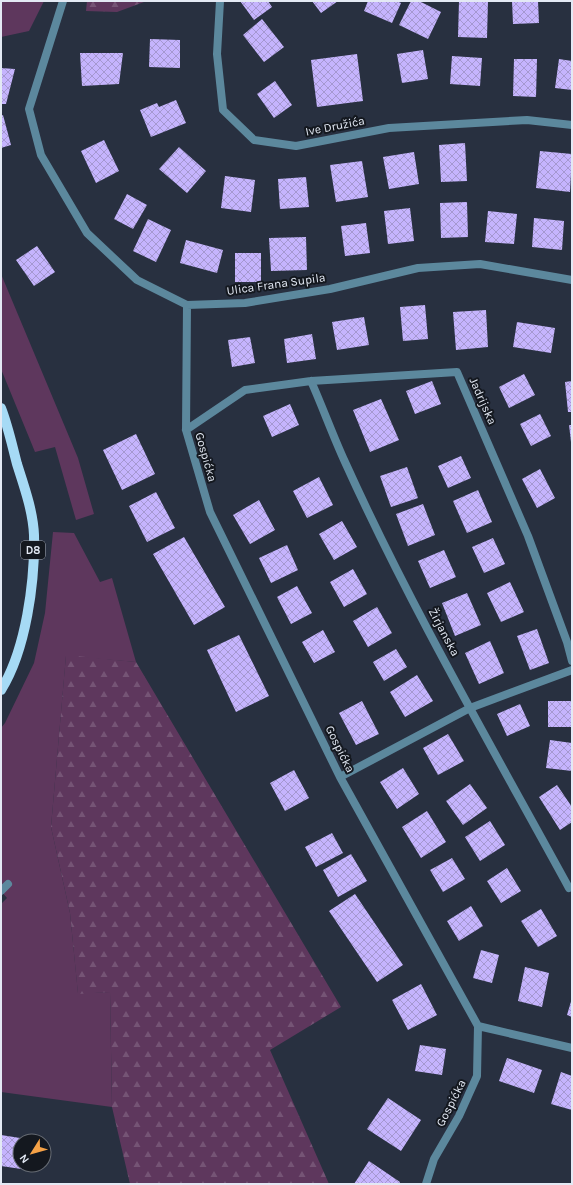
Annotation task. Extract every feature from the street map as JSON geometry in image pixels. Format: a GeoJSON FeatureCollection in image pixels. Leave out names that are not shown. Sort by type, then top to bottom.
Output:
{"type":"FeatureCollection","features":[{"type":"Feature","properties":{"kind":"main road","name":"D8"},"geometry":{"type":"LineString","coordinates":[[1,408],[27,496],[34,534],[31,582],[20,645],[6,682],[1,690]]}},
{"type":"Feature","properties":{"kind":"street","name":"Ulica Frana Supila"},"geometry":{"type":"LineString","coordinates":[[63,1],[29,109],[42,155],[87,233],[137,280],[187,305],[245,303],[330,290],[418,268],[480,264],[572,280]]}},
{"type":"Feature","properties":{"kind":"street","name":"Ive Družića"},"geometry":{"type":"LineString","coordinates":[[220,1],[217,54],[223,110],[254,140],[296,146],[389,128],[527,120],[572,125]]}},
{"type":"Feature","properties":{"kind":"street","name":"Gospićka"},"geometry":{"type":"LineString","coordinates":[[187,305],[186,430],[210,512],[340,777],[478,1026],[477,1076],[459,1116],[434,1159],[426,1184]]}},
{"type":"Feature","properties":{"kind":"street","name":"Jadrijska"},"geometry":{"type":"LineString","coordinates":[[186,430],[245,390],[312,381],[457,372],[528,536],[568,642],[572,661]]}},
{"type":"Feature","properties":{"kind":"street","name":"Žirjanska"},"geometry":{"type":"LineString","coordinates":[[312,381],[344,462],[386,548],[470,708],[569,888]]}},
{"type":"Feature","properties":{"kind":"street"},"geometry":{"type":"LineString","coordinates":[[340,777],[470,708],[572,670]]}},
{"type":"Feature","properties":{"kind":"street"},"geometry":{"type":"LineString","coordinates":[[1,890],[8,884]]}},
{"type":"Feature","properties":{"kind":"street"},"geometry":{"type":"LineString","coordinates":[[478,1026],[572,1048]]}},
{"type":"Feature","properties":{"kind":"green space"},"geometry":{"type":"Polygon","coordinates":[[[1,1],[44,1],[29,31],[1,37],[1,1]]]}},
{"type":"Feature","properties":{"kind":"green space"},"geometry":{"type":"Polygon","coordinates":[[[87,1],[164,1],[144,2],[117,12],[86,11],[87,1]]]}},
{"type":"Feature","properties":{"kind":"green space"},"geometry":{"type":"Polygon","coordinates":[[[1,274],[78,458],[94,514],[76,520],[55,447],[35,452],[1,369],[1,274]]]}},
{"type":"Feature","properties":{"kind":"green space"},"geometry":{"type":"Polygon","coordinates":[[[53,532],[74,533],[100,582],[112,578],[136,662],[66,656],[51,827],[70,913],[78,993],[110,992],[112,1107],[1,1092],[1,904],[7,898],[1,891],[1,728],[5,723],[34,663],[45,613],[53,532]]]}},
{"type":"Feature","properties":{"kind":"green space"},"geometry":{"type":"Polygon","coordinates":[[[66,655],[136,662],[341,1007],[270,1050],[329,1184],[130,1184],[112,1107],[110,992],[78,994],[70,913],[51,827],[66,655]]]}},
{"type":"Feature","properties":{"kind":"building"},"geometry":{"type":"Polygon","coordinates":[[[240,1],[268,1],[272,7],[254,20],[240,1]]]}},
{"type":"Feature","properties":{"kind":"building"},"geometry":{"type":"Polygon","coordinates":[[[312,1],[338,1],[321,13],[312,1]]]}},
{"type":"Feature","properties":{"kind":"building"},"geometry":{"type":"Polygon","coordinates":[[[368,1],[396,1],[401,3],[392,23],[364,11],[368,1]]]}},
{"type":"Feature","properties":{"kind":"building"},"geometry":{"type":"Polygon","coordinates":[[[411,1],[419,1],[441,12],[428,39],[399,25],[411,1]]]}},
{"type":"Feature","properties":{"kind":"building"},"geometry":{"type":"Polygon","coordinates":[[[459,1],[488,1],[487,38],[458,37],[459,1]]]}},
{"type":"Feature","properties":{"kind":"building"},"geometry":{"type":"Polygon","coordinates":[[[512,1],[538,1],[539,23],[513,24],[512,1]]]}},
{"type":"Feature","properties":{"kind":"building"},"geometry":{"type":"Polygon","coordinates":[[[262,19],[284,47],[264,62],[243,35],[262,19]]]}},
{"type":"Feature","properties":{"kind":"building"},"geometry":{"type":"Polygon","coordinates":[[[150,39],[180,40],[180,68],[149,67],[150,39]]]}},
{"type":"Feature","properties":{"kind":"building"},"geometry":{"type":"Polygon","coordinates":[[[423,50],[428,79],[402,83],[397,54],[423,50]]]}},
{"type":"Feature","properties":{"kind":"building"},"geometry":{"type":"Polygon","coordinates":[[[80,53],[123,53],[119,84],[82,86],[80,53]]]}},
{"type":"Feature","properties":{"kind":"building"},"geometry":{"type":"Polygon","coordinates":[[[357,54],[363,101],[317,107],[311,60],[357,54]]]}},
{"type":"Feature","properties":{"kind":"building"},"geometry":{"type":"Polygon","coordinates":[[[452,56],[482,58],[480,86],[450,84],[452,56]]]}},
{"type":"Feature","properties":{"kind":"building"},"geometry":{"type":"Polygon","coordinates":[[[514,59],[537,59],[536,97],[513,96],[514,59]]]}},
{"type":"Feature","properties":{"kind":"building"},"geometry":{"type":"Polygon","coordinates":[[[559,59],[572,61],[572,90],[555,88],[559,59]]]}},
{"type":"Feature","properties":{"kind":"building"},"geometry":{"type":"Polygon","coordinates":[[[1,68],[15,69],[6,104],[1,104],[1,68]]]}},
{"type":"Feature","properties":{"kind":"building"},"geometry":{"type":"Polygon","coordinates":[[[275,81],[292,105],[274,118],[257,94],[275,81]]]}},
{"type":"Feature","properties":{"kind":"building"},"geometry":{"type":"Polygon","coordinates":[[[176,100],[186,123],[151,137],[140,110],[157,103],[159,107],[176,100]]]}},
{"type":"Feature","properties":{"kind":"building"},"geometry":{"type":"Polygon","coordinates":[[[3,115],[11,145],[1,148],[1,116],[3,115]]]}},
{"type":"Feature","properties":{"kind":"building"},"geometry":{"type":"Polygon","coordinates":[[[104,140],[119,171],[96,183],[81,151],[104,140]]]}},
{"type":"Feature","properties":{"kind":"building"},"geometry":{"type":"Polygon","coordinates":[[[465,143],[467,181],[441,182],[439,145],[465,143]]]}},
{"type":"Feature","properties":{"kind":"building"},"geometry":{"type":"Polygon","coordinates":[[[179,147],[206,171],[187,193],[159,169],[179,147]]]}},
{"type":"Feature","properties":{"kind":"building"},"geometry":{"type":"Polygon","coordinates":[[[540,151],[572,154],[570,192],[536,188],[540,151]]]}},
{"type":"Feature","properties":{"kind":"building"},"geometry":{"type":"Polygon","coordinates":[[[414,152],[419,184],[389,189],[383,157],[414,152]]]}},
{"type":"Feature","properties":{"kind":"building"},"geometry":{"type":"Polygon","coordinates":[[[362,161],[368,197],[336,202],[330,165],[362,161]]]}},
{"type":"Feature","properties":{"kind":"building"},"geometry":{"type":"Polygon","coordinates":[[[225,176],[255,180],[251,212],[221,208],[225,176]]]}},
{"type":"Feature","properties":{"kind":"building"},"geometry":{"type":"Polygon","coordinates":[[[306,177],[309,207],[280,209],[278,179],[306,177]]]}},
{"type":"Feature","properties":{"kind":"building"},"geometry":{"type":"Polygon","coordinates":[[[127,194],[147,205],[133,229],[114,219],[127,194]]]}},
{"type":"Feature","properties":{"kind":"building"},"geometry":{"type":"Polygon","coordinates":[[[467,202],[468,237],[441,238],[440,203],[467,202]]]}},
{"type":"Feature","properties":{"kind":"building"},"geometry":{"type":"Polygon","coordinates":[[[410,208],[414,241],[388,244],[384,211],[410,208]]]}},
{"type":"Feature","properties":{"kind":"building"},"geometry":{"type":"Polygon","coordinates":[[[488,211],[517,214],[514,244],[485,242],[488,211]]]}},
{"type":"Feature","properties":{"kind":"building"},"geometry":{"type":"Polygon","coordinates":[[[534,218],[564,221],[562,250],[532,247],[534,218]]]}},
{"type":"Feature","properties":{"kind":"building"},"geometry":{"type":"Polygon","coordinates":[[[148,219],[171,230],[156,262],[133,251],[148,219]]]}},
{"type":"Feature","properties":{"kind":"building"},"geometry":{"type":"Polygon","coordinates":[[[366,223],[370,253],[345,256],[341,226],[366,223]]]}},
{"type":"Feature","properties":{"kind":"building"},"geometry":{"type":"Polygon","coordinates":[[[306,237],[307,270],[271,271],[269,238],[306,237]]]}},
{"type":"Feature","properties":{"kind":"building"},"geometry":{"type":"Polygon","coordinates":[[[186,240],[223,250],[217,273],[180,263],[186,240]]]}},
{"type":"Feature","properties":{"kind":"building"},"geometry":{"type":"Polygon","coordinates":[[[37,246],[55,272],[34,286],[16,260],[37,246]]]}},
{"type":"Feature","properties":{"kind":"building"},"geometry":{"type":"Polygon","coordinates":[[[235,253],[261,253],[261,282],[235,282],[235,253]]]}},
{"type":"Feature","properties":{"kind":"building"},"geometry":{"type":"Polygon","coordinates":[[[425,305],[428,339],[403,341],[400,307],[425,305]]]}},
{"type":"Feature","properties":{"kind":"building"},"geometry":{"type":"Polygon","coordinates":[[[486,310],[488,347],[456,350],[453,312],[486,310]]]}},
{"type":"Feature","properties":{"kind":"building"},"geometry":{"type":"Polygon","coordinates":[[[364,317],[369,345],[337,350],[332,322],[364,317]]]}},
{"type":"Feature","properties":{"kind":"building"},"geometry":{"type":"Polygon","coordinates":[[[517,322],[555,328],[551,353],[513,347],[517,322]]]}},
{"type":"Feature","properties":{"kind":"building"},"geometry":{"type":"Polygon","coordinates":[[[312,334],[316,359],[287,363],[284,339],[312,334]]]}},
{"type":"Feature","properties":{"kind":"building"},"geometry":{"type":"Polygon","coordinates":[[[250,337],[255,363],[232,367],[228,340],[250,337]]]}},
{"type":"Feature","properties":{"kind":"building"},"geometry":{"type":"Polygon","coordinates":[[[524,374],[535,395],[509,408],[499,387],[524,374]]]}},
{"type":"Feature","properties":{"kind":"building"},"geometry":{"type":"Polygon","coordinates":[[[432,381],[441,404],[415,414],[406,391],[432,381]]]}},
{"type":"Feature","properties":{"kind":"building"},"geometry":{"type":"Polygon","coordinates":[[[572,381],[572,412],[568,412],[565,382],[572,381]]]}},
{"type":"Feature","properties":{"kind":"building"},"geometry":{"type":"Polygon","coordinates":[[[381,399],[399,440],[370,452],[353,410],[381,399]]]}},
{"type":"Feature","properties":{"kind":"building"},"geometry":{"type":"Polygon","coordinates":[[[290,404],[299,425],[272,437],[263,416],[290,404]]]}},
{"type":"Feature","properties":{"kind":"building"},"geometry":{"type":"Polygon","coordinates":[[[540,414],[551,436],[531,446],[520,424],[540,414]]]}},
{"type":"Feature","properties":{"kind":"building"},"geometry":{"type":"Polygon","coordinates":[[[569,425],[572,425],[572,442],[571,442],[569,425]]]}},
{"type":"Feature","properties":{"kind":"building"},"geometry":{"type":"Polygon","coordinates":[[[136,434],[155,474],[122,490],[103,450],[136,434]]]}},
{"type":"Feature","properties":{"kind":"building"},"geometry":{"type":"Polygon","coordinates":[[[461,456],[471,478],[448,488],[438,466],[461,456]]]}},
{"type":"Feature","properties":{"kind":"building"},"geometry":{"type":"Polygon","coordinates":[[[407,467],[418,498],[391,507],[380,476],[407,467]]]}},
{"type":"Feature","properties":{"kind":"building"},"geometry":{"type":"Polygon","coordinates":[[[540,469],[555,498],[537,508],[522,479],[540,469]]]}},
{"type":"Feature","properties":{"kind":"building"},"geometry":{"type":"Polygon","coordinates":[[[319,477],[333,505],[307,518],[293,491],[319,477]]]}},
{"type":"Feature","properties":{"kind":"building"},"geometry":{"type":"Polygon","coordinates":[[[478,490],[492,522],[467,533],[453,501],[478,490]]]}},
{"type":"Feature","properties":{"kind":"building"},"geometry":{"type":"Polygon","coordinates":[[[156,492],[175,528],[147,542],[129,506],[156,492]]]}},
{"type":"Feature","properties":{"kind":"building"},"geometry":{"type":"Polygon","coordinates":[[[259,500],[275,530],[250,544],[233,515],[259,500]]]}},
{"type":"Feature","properties":{"kind":"building"},"geometry":{"type":"Polygon","coordinates":[[[423,504],[435,535],[408,546],[396,514],[423,504]]]}},
{"type":"Feature","properties":{"kind":"building"},"geometry":{"type":"Polygon","coordinates":[[[342,521],[357,547],[334,560],[319,534],[342,521]]]}},
{"type":"Feature","properties":{"kind":"building"},"geometry":{"type":"Polygon","coordinates":[[[184,537],[225,607],[194,625],[153,554],[184,537]]]}},
{"type":"Feature","properties":{"kind":"building"},"geometry":{"type":"Polygon","coordinates":[[[493,538],[505,564],[484,573],[472,547],[493,538]]]}},
{"type":"Feature","properties":{"kind":"building"},"geometry":{"type":"Polygon","coordinates":[[[287,545],[298,570],[271,583],[259,558],[287,545]]]}},
{"type":"Feature","properties":{"kind":"building"},"geometry":{"type":"Polygon","coordinates":[[[444,550],[456,577],[430,588],[418,561],[444,550]]]}},
{"type":"Feature","properties":{"kind":"building"},"geometry":{"type":"Polygon","coordinates":[[[353,569],[367,594],[344,607],[330,582],[353,569]]]}},
{"type":"Feature","properties":{"kind":"building"},"geometry":{"type":"Polygon","coordinates":[[[510,582],[524,612],[501,622],[487,593],[510,582]]]}},
{"type":"Feature","properties":{"kind":"building"},"geometry":{"type":"Polygon","coordinates":[[[297,586],[312,613],[291,624],[277,597],[297,586]]]}},
{"type":"Feature","properties":{"kind":"building"},"geometry":{"type":"Polygon","coordinates":[[[467,593],[481,625],[455,636],[442,603],[467,593]]]}},
{"type":"Feature","properties":{"kind":"building"},"geometry":{"type":"Polygon","coordinates":[[[377,607],[392,633],[368,647],[353,621],[377,607]]]}},
{"type":"Feature","properties":{"kind":"building"},"geometry":{"type":"Polygon","coordinates":[[[537,629],[549,663],[530,670],[517,636],[537,629]]]}},
{"type":"Feature","properties":{"kind":"building"},"geometry":{"type":"Polygon","coordinates":[[[323,630],[335,652],[314,663],[302,642],[323,630]]]}},
{"type":"Feature","properties":{"kind":"building"},"geometry":{"type":"Polygon","coordinates":[[[239,635],[269,696],[236,712],[207,650],[239,635]]]}},
{"type":"Feature","properties":{"kind":"building"},"geometry":{"type":"Polygon","coordinates":[[[490,641],[504,673],[479,684],[465,653],[490,641]]]}},
{"type":"Feature","properties":{"kind":"building"},"geometry":{"type":"Polygon","coordinates":[[[396,649],[407,667],[384,681],[373,662],[396,649]]]}},
{"type":"Feature","properties":{"kind":"building"},"geometry":{"type":"Polygon","coordinates":[[[417,675],[433,701],[405,717],[390,692],[417,675]]]}},
{"type":"Feature","properties":{"kind":"building"},"geometry":{"type":"Polygon","coordinates":[[[362,701],[379,734],[356,745],[339,713],[362,701]]]}},
{"type":"Feature","properties":{"kind":"building"},"geometry":{"type":"Polygon","coordinates":[[[548,701],[572,701],[572,727],[548,727],[548,701]]]}},
{"type":"Feature","properties":{"kind":"building"},"geometry":{"type":"Polygon","coordinates":[[[520,704],[530,726],[507,736],[497,714],[520,704]]]}},
{"type":"Feature","properties":{"kind":"building"},"geometry":{"type":"Polygon","coordinates":[[[448,734],[464,761],[438,775],[423,748],[448,734]]]}},
{"type":"Feature","properties":{"kind":"building"},"geometry":{"type":"Polygon","coordinates":[[[550,740],[572,743],[572,771],[546,768],[550,740]]]}},
{"type":"Feature","properties":{"kind":"building"},"geometry":{"type":"Polygon","coordinates":[[[403,768],[419,794],[397,809],[380,782],[403,768]]]}},
{"type":"Feature","properties":{"kind":"building"},"geometry":{"type":"Polygon","coordinates":[[[294,770],[309,798],[285,811],[270,783],[294,770]]]}},
{"type":"Feature","properties":{"kind":"building"},"geometry":{"type":"Polygon","coordinates":[[[470,784],[487,808],[463,825],[446,801],[470,784]]]}},
{"type":"Feature","properties":{"kind":"building"},"geometry":{"type":"Polygon","coordinates":[[[557,785],[572,807],[572,822],[560,830],[539,797],[557,785]]]}},
{"type":"Feature","properties":{"kind":"building"},"geometry":{"type":"Polygon","coordinates":[[[427,811],[446,842],[421,858],[402,827],[427,811]]]}},
{"type":"Feature","properties":{"kind":"building"},"geometry":{"type":"Polygon","coordinates":[[[490,821],[505,845],[480,861],[465,837],[490,821]]]}},
{"type":"Feature","properties":{"kind":"building"},"geometry":{"type":"Polygon","coordinates":[[[332,833],[343,853],[316,867],[305,847],[332,833]]]}},
{"type":"Feature","properties":{"kind":"building"},"geometry":{"type":"Polygon","coordinates":[[[351,854],[367,881],[338,897],[323,870],[351,854]]]}},
{"type":"Feature","properties":{"kind":"building"},"geometry":{"type":"Polygon","coordinates":[[[452,858],[465,879],[443,892],[430,870],[452,858]]]}},
{"type":"Feature","properties":{"kind":"building"},"geometry":{"type":"Polygon","coordinates":[[[507,868],[521,891],[501,903],[487,881],[507,868]]]}},
{"type":"Feature","properties":{"kind":"building"},"geometry":{"type":"Polygon","coordinates":[[[355,894],[403,965],[377,982],[329,911],[355,894]]]}},
{"type":"Feature","properties":{"kind":"building"},"geometry":{"type":"Polygon","coordinates":[[[471,906],[483,926],[459,941],[447,921],[471,906]]]}},
{"type":"Feature","properties":{"kind":"building"},"geometry":{"type":"Polygon","coordinates":[[[541,909],[557,936],[538,947],[521,921],[541,909]]]}},
{"type":"Feature","properties":{"kind":"building"},"geometry":{"type":"Polygon","coordinates":[[[481,950],[499,955],[492,983],[473,978],[481,950]]]}},
{"type":"Feature","properties":{"kind":"building"},"geometry":{"type":"Polygon","coordinates":[[[525,967],[549,973],[542,1007],[518,1001],[525,967]]]}},
{"type":"Feature","properties":{"kind":"building"},"geometry":{"type":"Polygon","coordinates":[[[421,984],[437,1015],[408,1030],[392,1000],[421,984]]]}},
{"type":"Feature","properties":{"kind":"building"},"geometry":{"type":"Polygon","coordinates":[[[572,998],[572,1017],[567,1015],[572,998]]]}},
{"type":"Feature","properties":{"kind":"building"},"geometry":{"type":"Polygon","coordinates":[[[420,1045],[446,1049],[442,1075],[415,1071],[420,1045]]]}},
{"type":"Feature","properties":{"kind":"building"},"geometry":{"type":"Polygon","coordinates":[[[507,1058],[542,1070],[534,1093],[499,1081],[507,1058]]]}},
{"type":"Feature","properties":{"kind":"building"},"geometry":{"type":"Polygon","coordinates":[[[561,1072],[572,1076],[572,1110],[551,1104],[561,1072]]]}},
{"type":"Feature","properties":{"kind":"building"},"geometry":{"type":"Polygon","coordinates":[[[388,1098],[421,1120],[401,1151],[367,1129],[388,1098]]]}},
{"type":"Feature","properties":{"kind":"building"},"geometry":{"type":"Polygon","coordinates":[[[1,1135],[12,1137],[12,1168],[1,1166],[1,1135]]]}},
{"type":"Feature","properties":{"kind":"building"},"geometry":{"type":"Polygon","coordinates":[[[369,1161],[400,1182],[399,1184],[354,1184],[369,1161]]]}}]}
